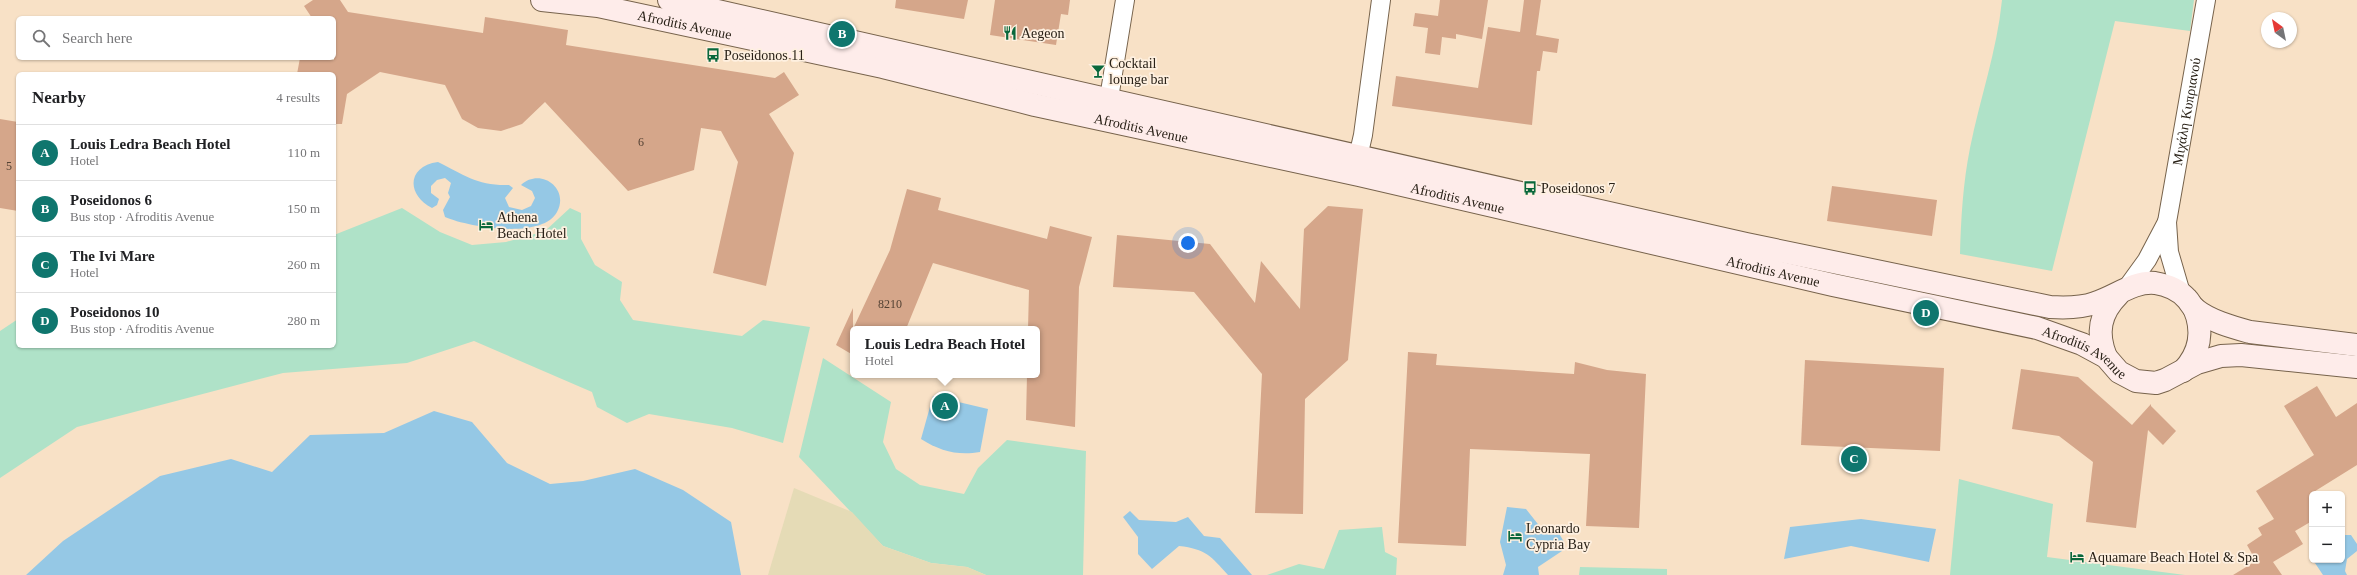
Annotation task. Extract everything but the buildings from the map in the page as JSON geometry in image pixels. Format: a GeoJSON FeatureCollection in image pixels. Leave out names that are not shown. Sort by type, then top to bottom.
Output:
{"type":"FeatureCollection","features":[{"type":"Feature","properties":{"kind":"main road","name":"Afroditis Avenue"},"geometry":{"type":"LineString","coordinates":[[542,0],[598,3],[883,67],[1034,105],[1359,176],[1833,285],[2024,325],[2070,339],[2106,357],[2112,365],[2127,377],[2146,383],[2165,380],[2206,360],[2235,355],[2357,367]]}},
{"type":"Feature","properties":{"kind":"main road","name":"Afroditis Avenue"},"geometry":{"type":"LineString","coordinates":[[669,0],[885,50],[1108,98],[1358,157],[1746,244],[2050,307],[2078,307],[2144,283],[2164,284],[2216,321],[2250,332],[2357,345]]}},
{"type":"Feature","properties":{"kind":"main road"},"geometry":{"type":"LineString","coordinates":[[2106,357],[2100,338],[2101,324],[2105,310],[2122,292]]}},
{"type":"Feature","properties":{"kind":"main road"},"geometry":{"type":"LineString","coordinates":[[2182,371],[2189,364],[2198,346],[2200,327],[2187,301]]}},
{"type":"Feature","properties":{"kind":"street"},"geometry":{"type":"LineString","coordinates":[[1108,98],[1125,0]]}},
{"type":"Feature","properties":{"kind":"street"},"geometry":{"type":"LineString","coordinates":[[1358,157],[1363,135],[1381,0]]}},
{"type":"Feature","properties":{"kind":"street","name":"Μιχάλη Κυπριανού"},"geometry":{"type":"LineString","coordinates":[[2187,301],[2170,258],[2167,222],[2206,0]]}},
{"type":"Feature","properties":{"kind":"street","name":"Μιχάλη Κυπριανού"},"geometry":{"type":"LineString","coordinates":[[2122,292],[2147,260],[2167,222]]}},
{"type":"Feature","properties":{"kind":"green space"},"geometry":{"type":"Polygon","coordinates":[[[2002,0],[2194,0],[2190,31],[2115,21],[2052,271],[1960,254],[1963,201],[1968,161],[1974,129],[1996,38],[2002,0]]]}},
{"type":"Feature","properties":{"kind":"green space"},"geometry":{"type":"Polygon","coordinates":[[[402,208],[440,232],[472,245],[506,242],[545,231],[570,208],[581,213],[581,239],[595,265],[622,282],[620,300],[633,320],[742,336],[763,320],[810,327],[783,443],[732,428],[649,414],[627,423],[597,407],[592,392],[474,341],[407,363],[283,373],[77,427],[0,478],[0,331],[16,320],[16,348],[336,348],[336,234],[402,208]]]}},
{"type":"Feature","properties":{"kind":"green space"},"geometry":{"type":"Polygon","coordinates":[[[823,358],[850,375],[850,378],[854,378],[891,402],[883,442],[896,469],[920,485],[964,494],[978,468],[1007,440],[1086,451],[1083,575],[986,575],[967,567],[931,563],[883,546],[799,457],[823,358]]]}},
{"type":"Feature","properties":{"kind":"green space"},"geometry":{"type":"Polygon","coordinates":[[[1959,479],[2053,504],[2047,557],[2185,575],[1950,575],[1959,479]]]}},
{"type":"Feature","properties":{"kind":"green space"},"geometry":{"type":"Polygon","coordinates":[[[1382,527],[1385,552],[1397,558],[1396,575],[1267,575],[1299,564],[1324,569],[1339,530],[1382,527]]]}},
{"type":"Feature","properties":{"kind":"green space"},"geometry":{"type":"Polygon","coordinates":[[[1580,567],[1667,569],[1667,575],[1579,575],[1580,567]]]}},
{"type":"Feature","properties":{"kind":"sand"},"geometry":{"type":"Polygon","coordinates":[[[794,488],[852,512],[883,546],[931,563],[967,567],[986,575],[768,575],[794,488]]]}},
{"type":"Feature","properties":{"kind":"water"},"geometry":{"type":"Polygon","coordinates":[[[438,162],[480,182],[509,185],[513,188],[505,198],[509,207],[522,210],[531,206],[535,198],[532,191],[521,185],[536,178],[544,179],[556,188],[560,195],[560,203],[557,212],[549,221],[536,226],[521,229],[487,227],[456,221],[445,217],[443,210],[450,197],[448,193],[451,183],[445,178],[437,180],[431,186],[431,193],[439,199],[437,205],[432,208],[418,196],[414,189],[416,175],[420,169],[438,162]]]}},
{"type":"Feature","properties":{"kind":"water"},"geometry":{"type":"Polygon","coordinates":[[[933,396],[988,409],[980,452],[949,452],[935,447],[921,439],[933,396]]]}},
{"type":"Feature","properties":{"kind":"water"},"geometry":{"type":"Polygon","coordinates":[[[434,411],[472,422],[507,463],[550,484],[583,481],[635,469],[683,490],[731,522],[741,575],[26,575],[63,541],[160,476],[231,459],[272,472],[310,435],[384,433],[434,411]]]}},
{"type":"Feature","properties":{"kind":"water"},"geometry":{"type":"Polygon","coordinates":[[[1507,507],[1526,509],[1541,528],[1557,530],[1564,542],[1562,551],[1538,567],[1539,575],[1503,575],[1506,565],[1500,542],[1507,507]]]}},
{"type":"Feature","properties":{"kind":"water"},"geometry":{"type":"Polygon","coordinates":[[[1130,511],[1139,520],[1176,522],[1188,517],[1204,536],[1220,538],[1252,575],[1228,575],[1212,558],[1202,551],[1179,546],[1152,569],[1138,554],[1138,537],[1123,517],[1130,511]]]}},
{"type":"Feature","properties":{"kind":"water"},"geometry":{"type":"Polygon","coordinates":[[[1861,519],[1936,529],[1929,562],[1851,546],[1784,559],[1790,527],[1861,519]]]}},
{"type":"Feature","properties":{"kind":"water"},"geometry":{"type":"Polygon","coordinates":[[[2345,535],[2351,535],[2357,544],[2357,551],[2347,559],[2345,571],[2347,575],[2323,575],[2315,563],[2345,563],[2345,535]]]}},
{"type":"Feature","properties":{"kind":"place","name":"Aegeon"},"geometry":{"type":"Point","coordinates":[1010,33]}},
{"type":"Feature","properties":{"kind":"place","name":"Poseidonos 6"},"geometry":{"type":"Point","coordinates":[842,34]}},
{"type":"Feature","properties":{"kind":"place","name":"Poseidonos 11"},"geometry":{"type":"Point","coordinates":[713,55]}},
{"type":"Feature","properties":{"kind":"place","name":"Cocktail lounge bar"},"geometry":{"type":"Point","coordinates":[1098,71]}},
{"type":"Feature","properties":{"kind":"place","name":"Poseidonos 7"},"geometry":{"type":"Point","coordinates":[1530,188]}},
{"type":"Feature","properties":{"kind":"place","name":"Athena Beach Hotel"},"geometry":{"type":"Point","coordinates":[486,225]}},
{"type":"Feature","properties":{"kind":"place","name":"Poseidonos 10"},"geometry":{"type":"Point","coordinates":[1926,313]}},
{"type":"Feature","properties":{"kind":"place","name":"Louis Ledra Beach Hotel"},"geometry":{"type":"Point","coordinates":[945,406]}},
{"type":"Feature","properties":{"kind":"place","name":"The Ivi Mare"},"geometry":{"type":"Point","coordinates":[1854,459]}},
{"type":"Feature","properties":{"kind":"place","name":"Leonardo Cypria Bay"},"geometry":{"type":"Point","coordinates":[1515,536]}},
{"type":"Feature","properties":{"kind":"place","name":"Aquamare Beach Hotel & Spa"},"geometry":{"type":"Point","coordinates":[2077,557]}}]}
